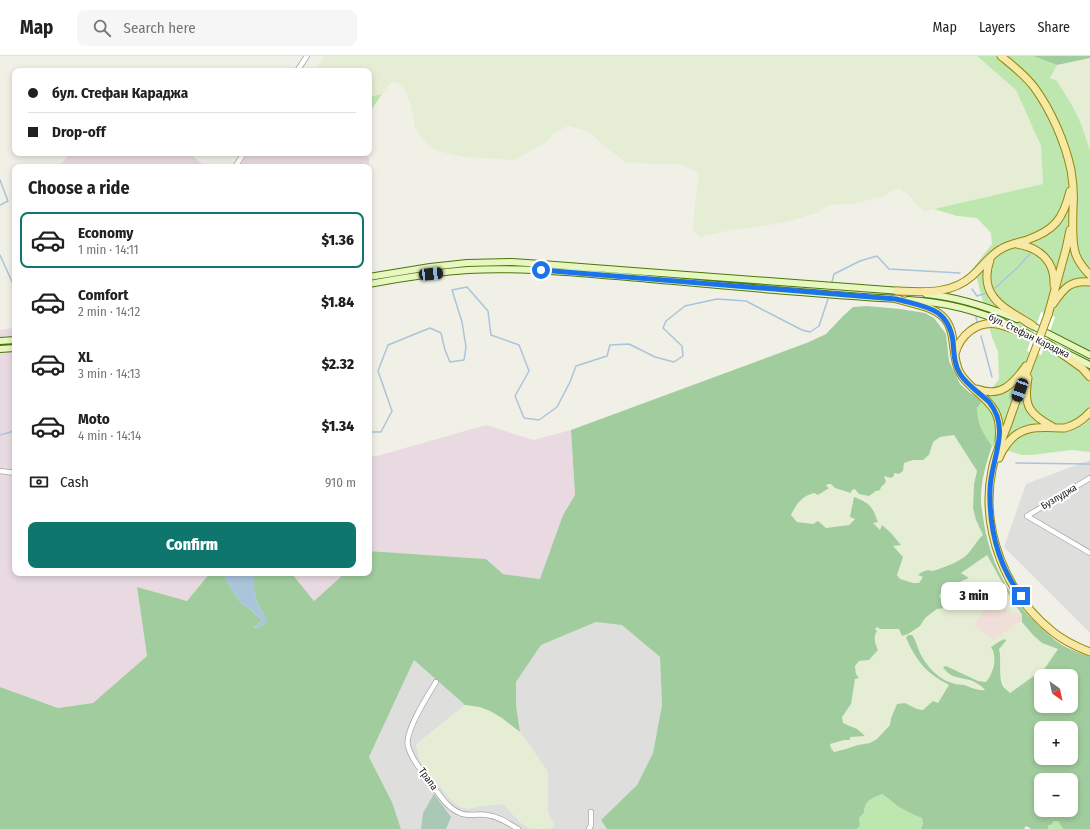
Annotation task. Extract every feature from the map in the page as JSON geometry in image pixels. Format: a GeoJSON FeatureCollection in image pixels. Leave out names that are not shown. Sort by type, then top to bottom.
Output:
{"type":"FeatureCollection","features":[{"type":"Feature","properties":{"kind":"main road"},"geometry":{"type":"LineString","coordinates":[[1000,56],[1018,70],[1033,86],[1046,105],[1056,124],[1071,170],[1073,201],[1072,220],[1076,255],[1082,266],[1090,275]]}},
{"type":"Feature","properties":{"kind":"main road"},"geometry":{"type":"LineString","coordinates":[[897,291],[935,292],[963,283],[998,251],[1006,246],[1037,235],[1056,223],[1060,219],[1065,208],[1072,183]]}},
{"type":"Feature","properties":{"kind":"main road"},"geometry":{"type":"LineString","coordinates":[[1072,220],[1066,249],[1049,312],[992,469],[990,514],[998,552],[1009,578],[1026,604],[1043,624],[1064,640],[1090,652]]}},
{"type":"Feature","properties":{"kind":"main road"},"geometry":{"type":"LineString","coordinates":[[1014,243],[1025,245],[1036,250],[1044,256],[1049,263],[1053,272],[1054,280],[1049,312]]}},
{"type":"Feature","properties":{"kind":"main road"},"geometry":{"type":"LineString","coordinates":[[990,258],[987,267],[987,276],[988,286],[992,296],[1003,307],[1032,325]]}},
{"type":"Feature","properties":{"kind":"main road","name":"бул. Стефан Караджа"},"geometry":{"type":"LineString","coordinates":[[372,277],[437,266],[467,263],[512,262],[931,294],[957,299],[991,309],[1032,325],[1090,355]]}},
{"type":"Feature","properties":{"kind":"main road","name":"бул. Стефан Караджа"},"geometry":{"type":"LineString","coordinates":[[372,283],[467,270],[513,269],[929,301],[956,306],[999,320],[1090,365]]}},
{"type":"Feature","properties":{"kind":"main road"},"geometry":{"type":"LineString","coordinates":[[1049,312],[1059,294],[1066,287],[1075,283],[1090,282]]}},
{"type":"Feature","properties":{"kind":"main road"},"geometry":{"type":"LineString","coordinates":[[896,299],[937,312],[947,322],[950,329],[956,366],[960,374],[965,381],[989,402],[995,410],[999,430],[998,449]]}},
{"type":"Feature","properties":{"kind":"main road"},"geometry":{"type":"LineString","coordinates":[[955,358],[961,339],[971,330],[980,326],[990,324],[999,325],[1027,334]]}},
{"type":"Feature","properties":{"kind":"main road"},"geometry":{"type":"LineString","coordinates":[[0,341],[12,340]]}},
{"type":"Feature","properties":{"kind":"main road"},"geometry":{"type":"LineString","coordinates":[[1048,344],[1082,368],[1090,377]]}},
{"type":"Feature","properties":{"kind":"main road"},"geometry":{"type":"LineString","coordinates":[[0,349],[12,348]]}},
{"type":"Feature","properties":{"kind":"main road"},"geometry":{"type":"LineString","coordinates":[[972,386],[992,393],[1002,390],[1016,379],[1032,356]]}},
{"type":"Feature","properties":{"kind":"main road"},"geometry":{"type":"LineString","coordinates":[[1032,356],[1026,390],[1028,403],[1035,415],[1053,427]]}},
{"type":"Feature","properties":{"kind":"main road"},"geometry":{"type":"LineString","coordinates":[[992,469],[1007,443],[1018,434],[1033,428],[1065,428],[1074,425],[1090,412]]}},
{"type":"Feature","properties":{"kind":"street"},"geometry":{"type":"LineString","coordinates":[[299,68],[307,56]]}},
{"type":"Feature","properties":{"kind":"street"},"geometry":{"type":"LineString","coordinates":[[0,471],[12,473]]}},
{"type":"Feature","properties":{"kind":"street","name":"Бузлуджа"},"geometry":{"type":"LineString","coordinates":[[1090,478],[1027,516],[1090,552]]}},
{"type":"Feature","properties":{"kind":"street","name":"Трапа"},"geometry":{"type":"LineString","coordinates":[[436,682],[409,733],[407,744],[411,753],[427,778],[454,810],[466,815],[492,815],[518,829]]}},
{"type":"Feature","properties":{"kind":"street"},"geometry":{"type":"LineString","coordinates":[[590,829],[591,812]]}},
{"type":"Feature","properties":{"kind":"shaded area"},"geometry":{"type":"Polygon","coordinates":[[[68,156],[193,156],[202,164],[61,164],[68,156]]]}},
{"type":"Feature","properties":{"kind":"shaded area"},"geometry":{"type":"Polygon","coordinates":[[[246,156],[369,157],[369,164],[241,164],[246,156]]]}},
{"type":"Feature","properties":{"kind":"shaded area"},"geometry":{"type":"Polygon","coordinates":[[[12,328],[12,576],[208,576],[187,601],[137,587],[147,656],[93,703],[58,708],[0,687],[0,330],[12,328]]]}},
{"type":"Feature","properties":{"kind":"shaded area"},"geometry":{"type":"Polygon","coordinates":[[[486,425],[534,440],[571,430],[575,495],[563,515],[556,557],[540,579],[503,574],[486,559],[372,551],[372,456],[377,456],[486,425]]]}},
{"type":"Feature","properties":{"kind":"shaded area"},"geometry":{"type":"Polygon","coordinates":[[[1090,460],[1090,633],[1004,547],[1026,484],[1090,460]]]}},
{"type":"Feature","properties":{"kind":"shaded area"},"geometry":{"type":"Polygon","coordinates":[[[294,576],[342,576],[314,601],[294,576]]]}},
{"type":"Feature","properties":{"kind":"shaded area"},"geometry":{"type":"Polygon","coordinates":[[[990,602],[1022,615],[1022,622],[1016,624],[994,641],[973,625],[990,602]]]}},
{"type":"Feature","properties":{"kind":"shaded area"},"geometry":{"type":"Polygon","coordinates":[[[596,622],[622,624],[660,657],[662,705],[653,753],[637,785],[601,820],[607,829],[550,829],[554,826],[548,813],[548,772],[520,732],[516,705],[516,682],[541,645],[596,622]]]}},
{"type":"Feature","properties":{"kind":"shaded area"},"geometry":{"type":"Polygon","coordinates":[[[414,660],[465,705],[416,745],[468,808],[503,804],[520,822],[531,829],[401,829],[392,802],[369,757],[414,660]]]}},
{"type":"Feature","properties":{"kind":"green space"},"geometry":{"type":"Polygon","coordinates":[[[324,56],[977,56],[1016,90],[1041,146],[1043,184],[925,212],[916,205],[911,197],[899,188],[884,196],[852,204],[829,205],[817,213],[783,223],[731,230],[700,237],[693,230],[699,173],[689,168],[679,164],[627,163],[603,145],[590,132],[568,126],[554,133],[548,141],[515,160],[462,157],[434,150],[421,138],[415,128],[410,103],[405,90],[398,83],[391,82],[382,94],[372,96],[372,68],[317,68],[324,56]]]}},
{"type":"Feature","properties":{"kind":"green space"},"geometry":{"type":"Polygon","coordinates":[[[977,56],[1033,56],[1057,65],[1050,78],[1057,81],[1073,107],[1090,150],[1090,452],[1072,450],[1022,455],[992,446],[983,434],[977,417],[977,408],[999,379],[998,352],[992,337],[974,267],[992,244],[991,233],[977,218],[957,216],[934,209],[1043,184],[1041,146],[1016,90],[977,56]]]}},
{"type":"Feature","properties":{"kind":"green space"},"geometry":{"type":"Polygon","coordinates":[[[1033,56],[1090,56],[1090,58],[1057,65],[1033,56]]]}},
{"type":"Feature","properties":{"kind":"green space"},"geometry":{"type":"Polygon","coordinates":[[[1090,58],[1090,150],[1085,136],[1049,78],[1057,65],[1090,58]]]}},
{"type":"Feature","properties":{"kind":"green space"},"geometry":{"type":"Polygon","coordinates":[[[382,94],[372,109],[372,96],[382,94]]]}},
{"type":"Feature","properties":{"kind":"green space"},"geometry":{"type":"Polygon","coordinates":[[[867,306],[925,313],[934,318],[946,334],[949,361],[960,384],[970,393],[983,400],[977,408],[978,419],[983,433],[992,446],[983,479],[981,504],[986,534],[997,567],[1013,596],[1035,623],[1060,644],[1090,657],[1090,829],[1063,829],[1058,821],[1054,821],[1051,825],[1048,825],[1048,829],[1031,829],[1026,826],[1024,829],[921,829],[923,824],[922,818],[901,808],[882,794],[867,802],[864,813],[859,818],[860,826],[857,829],[607,829],[601,820],[637,785],[653,753],[662,705],[660,657],[622,625],[596,622],[541,645],[516,682],[516,705],[520,732],[490,711],[480,707],[465,705],[414,660],[369,757],[392,802],[401,829],[0,829],[0,687],[58,708],[93,703],[147,656],[137,587],[187,601],[208,576],[225,576],[241,603],[263,620],[254,627],[256,628],[263,625],[266,619],[256,599],[254,591],[254,576],[294,576],[314,601],[342,576],[372,576],[372,551],[486,559],[503,574],[540,579],[563,515],[575,495],[571,430],[809,342],[826,334],[853,307],[867,306]],[[954,435],[940,437],[933,442],[929,455],[923,460],[913,460],[904,463],[903,471],[899,474],[894,473],[894,476],[891,478],[884,476],[886,482],[880,490],[869,496],[859,494],[855,489],[852,490],[851,493],[828,484],[826,486],[829,488],[818,495],[814,493],[810,495],[797,504],[791,515],[797,522],[813,524],[818,521],[826,528],[849,525],[855,519],[850,517],[854,497],[862,500],[874,511],[878,522],[873,523],[880,530],[882,525],[901,545],[893,546],[903,557],[897,575],[900,579],[913,583],[919,583],[923,577],[918,575],[923,571],[933,571],[959,561],[971,550],[983,535],[976,520],[973,508],[974,484],[977,471],[954,435]],[[987,555],[961,573],[969,578],[955,584],[939,595],[944,608],[937,609],[925,618],[920,626],[908,634],[902,636],[899,629],[880,629],[877,627],[875,629],[877,631],[875,640],[878,650],[869,660],[859,661],[855,666],[856,674],[859,678],[855,679],[851,704],[842,717],[843,723],[857,729],[865,736],[850,737],[850,740],[830,744],[834,752],[870,743],[877,739],[890,725],[891,718],[897,704],[905,703],[917,709],[923,710],[933,701],[938,703],[949,685],[934,676],[918,660],[906,638],[908,635],[912,635],[923,659],[941,678],[954,684],[982,690],[985,690],[973,681],[952,676],[943,667],[946,666],[978,681],[986,682],[991,675],[994,665],[994,656],[991,647],[1005,639],[1006,641],[999,649],[1001,678],[1005,689],[1010,693],[1034,676],[1034,713],[1078,713],[1078,669],[1044,669],[1058,649],[1042,643],[1033,635],[1022,622],[1022,615],[987,555]]]}},
{"type":"Feature","properties":{"kind":"green space"},"geometry":{"type":"Polygon","coordinates":[[[954,435],[977,471],[974,484],[973,508],[976,520],[983,535],[971,550],[961,559],[933,571],[930,570],[918,575],[923,577],[919,583],[900,580],[897,575],[900,565],[893,546],[901,545],[882,525],[880,530],[872,522],[878,521],[874,510],[864,500],[854,497],[855,519],[849,525],[826,528],[818,521],[813,524],[797,522],[791,515],[799,500],[809,494],[814,493],[819,495],[828,487],[825,486],[828,484],[852,493],[852,490],[855,489],[869,496],[886,482],[884,475],[894,473],[904,463],[913,460],[923,460],[929,456],[933,442],[940,437],[954,435]]]}},
{"type":"Feature","properties":{"kind":"green space"},"geometry":{"type":"Polygon","coordinates":[[[987,555],[1022,615],[990,602],[973,625],[994,640],[1016,624],[1022,622],[1042,643],[1058,649],[1045,668],[1034,669],[1034,676],[1010,693],[1003,685],[1001,674],[1001,654],[999,649],[1006,641],[994,652],[994,660],[990,677],[986,682],[978,681],[946,667],[957,678],[974,682],[985,689],[981,691],[961,684],[952,684],[943,680],[929,667],[918,649],[916,640],[912,635],[908,635],[910,646],[918,661],[937,679],[949,686],[938,703],[933,702],[923,710],[917,709],[905,703],[897,704],[891,718],[890,725],[877,739],[870,743],[834,752],[830,744],[850,740],[850,737],[857,729],[843,723],[842,717],[851,704],[856,674],[855,666],[859,661],[869,660],[878,650],[875,643],[875,629],[877,627],[880,629],[899,629],[908,634],[920,626],[925,618],[937,609],[938,595],[955,584],[969,578],[960,573],[987,555]]]}},
{"type":"Feature","properties":{"kind":"green space"},"geometry":{"type":"Polygon","coordinates":[[[465,705],[480,707],[490,711],[520,732],[548,772],[548,813],[555,826],[550,829],[531,829],[520,822],[503,804],[468,809],[460,807],[453,802],[421,765],[416,746],[465,705]]]}},
{"type":"Feature","properties":{"kind":"green space"},"geometry":{"type":"Polygon","coordinates":[[[434,794],[451,817],[446,829],[421,829],[423,813],[434,794]]]}},
{"type":"Feature","properties":{"kind":"green space"},"geometry":{"type":"Polygon","coordinates":[[[882,794],[901,808],[922,818],[923,824],[921,829],[857,829],[860,826],[859,818],[864,813],[867,802],[882,794]]]}},
{"type":"Feature","properties":{"kind":"green space"},"geometry":{"type":"Polygon","coordinates":[[[1054,821],[1058,821],[1063,829],[1048,829],[1048,825],[1051,825],[1054,821]]]}},
{"type":"Feature","properties":{"kind":"water"},"geometry":{"type":"Polygon","coordinates":[[[225,576],[255,576],[254,587],[256,599],[259,607],[267,619],[262,626],[258,628],[254,627],[263,620],[241,603],[225,576]]]}},
{"type":"Feature","properties":{"kind":"pier"},"geometry":{"type":"Polygon","coordinates":[[[1041,312],[1055,317],[1041,355],[1027,351],[1041,312]]]}},
{"type":"Feature","properties":{"kind":"waterway"},"geometry":{"type":"LineString","coordinates":[[0,180],[8,201],[0,205]]}},
{"type":"Feature","properties":{"kind":"waterway"},"geometry":{"type":"LineString","coordinates":[[995,288],[1030,254]]}},
{"type":"Feature","properties":{"kind":"waterway"},"geometry":{"type":"LineString","coordinates":[[0,255],[12,282]]}},
{"type":"Feature","properties":{"kind":"waterway"},"geometry":{"type":"LineString","coordinates":[[832,282],[834,274],[860,261],[877,256],[889,269],[960,273]]}},
{"type":"Feature","properties":{"kind":"waterway"},"geometry":{"type":"LineString","coordinates":[[372,432],[381,432],[392,411],[378,371],[388,345],[430,328],[441,333],[445,350],[450,362],[464,360],[466,347],[462,322],[452,290],[467,287],[488,311],[491,335],[519,345],[529,371],[515,396],[524,418],[539,420],[557,407],[570,382],[576,366],[607,356],[610,345],[629,344],[655,357],[674,362],[683,356],[682,346],[663,328],[666,321],[685,306],[717,299],[746,301],[802,330],[810,332],[819,326],[828,299]]}},
{"type":"Feature","properties":{"kind":"waterway"},"geometry":{"type":"LineString","coordinates":[[972,289],[977,296],[986,293]]}},
{"type":"Feature","properties":{"kind":"waterway"},"geometry":{"type":"LineString","coordinates":[[976,317],[977,322]]}},
{"type":"Feature","properties":{"kind":"waterway"},"geometry":{"type":"LineString","coordinates":[[981,336],[992,377]]}},
{"type":"Feature","properties":{"kind":"waterway"},"geometry":{"type":"LineString","coordinates":[[0,435],[12,432]]}},
{"type":"Feature","properties":{"kind":"waterway"},"geometry":{"type":"LineString","coordinates":[[1016,463],[1090,464]]}},
{"type":"Feature","properties":{"kind":"route"},"geometry":{"type":"LineString","coordinates":[[541,270],[896,299],[940,314],[947,322],[950,329],[956,366],[960,374],[965,381],[989,402],[997,415],[1000,438],[992,469],[990,514],[994,540],[1003,566],[1016,590],[1021,596]]}}]}
